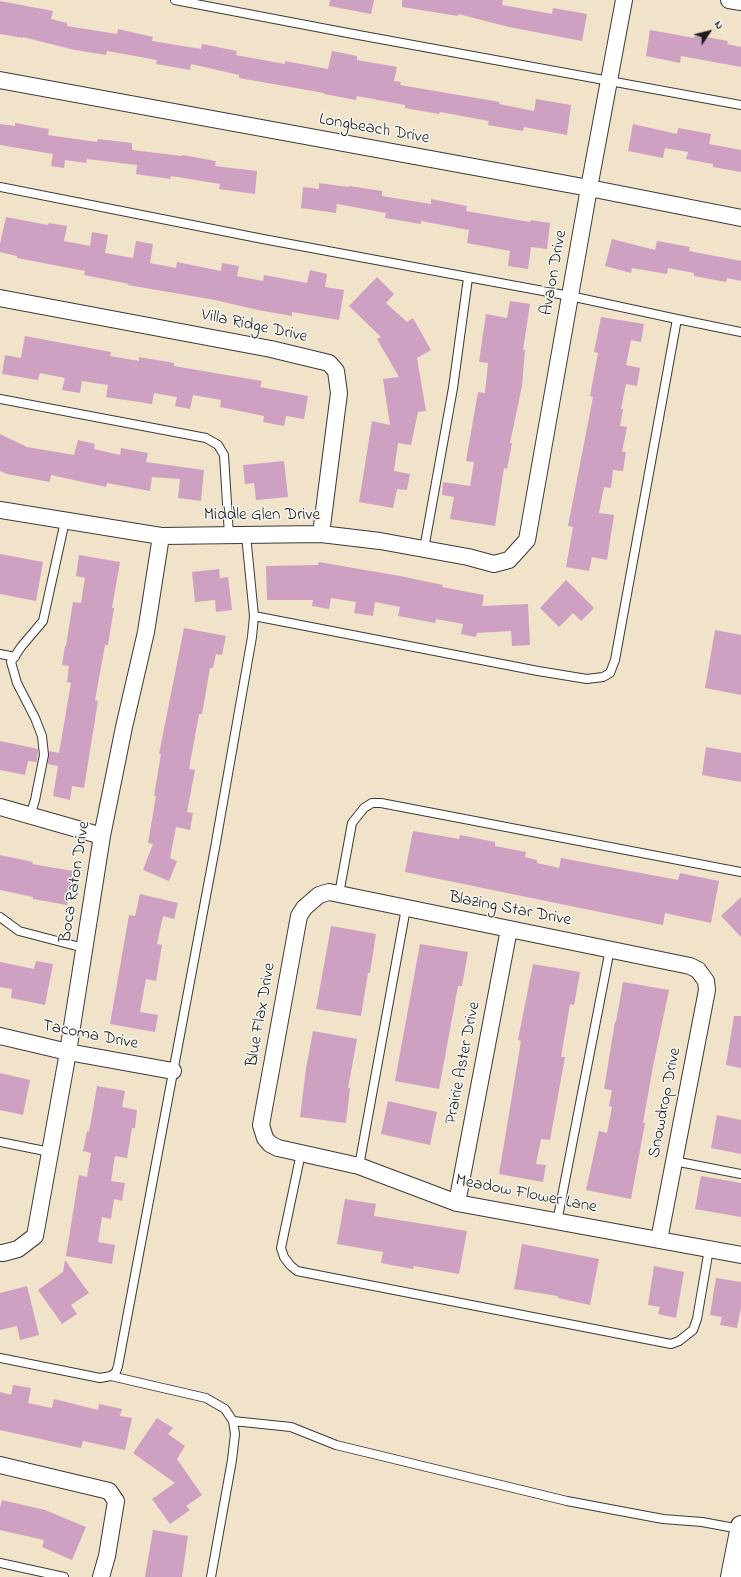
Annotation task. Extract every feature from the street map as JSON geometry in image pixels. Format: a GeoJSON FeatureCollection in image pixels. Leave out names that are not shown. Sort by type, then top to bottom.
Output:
{"type":"FeatureCollection","features":[{"type":"Feature","properties":{"kind":"street","name":"Avalon Drive"},"geometry":{"type":"LineString","coordinates":[[519,550],[527,540],[589,188],[624,0]]}},
{"type":"Feature","properties":{"kind":"street"},"geometry":{"type":"LineString","coordinates":[[730,0],[741,2]]}},
{"type":"Feature","properties":{"kind":"street","name":"Longbeach Drive"},"geometry":{"type":"LineString","coordinates":[[0,80],[589,188],[741,218]]}},
{"type":"Feature","properties":{"kind":"street","name":"Villa Ridge Drive"},"geometry":{"type":"LineString","coordinates":[[0,298],[271,349],[329,363],[336,371],[339,393],[321,534]]}},
{"type":"Feature","properties":{"kind":"street","name":"Middle Glen Drive"},"geometry":{"type":"LineString","coordinates":[[0,510],[161,536],[321,534],[380,541],[468,557],[494,564],[509,560],[519,550]]}},
{"type":"Feature","properties":{"kind":"street","name":"Boca Raton Drive"},"geometry":{"type":"LineString","coordinates":[[0,1252],[3,1253],[18,1249],[35,1236],[68,1052],[102,836],[124,727],[146,632],[161,536]]}},
{"type":"Feature","properties":{"kind":"street"},"geometry":{"type":"LineString","coordinates":[[0,807],[102,836]]}},
{"type":"Feature","properties":{"kind":"street","name":"Blazing Star Drive"},"geometry":{"type":"LineString","coordinates":[[310,901],[319,895],[329,892],[340,894],[690,966],[698,970],[702,975]]}},
{"type":"Feature","properties":{"kind":"street","name":"Blue Flax Drive"},"geometry":{"type":"LineString","coordinates":[[265,1138],[261,1125],[299,916],[310,901]]}},
{"type":"Feature","properties":{"kind":"street","name":"Prairie Aster Drive"},"geometry":{"type":"LineString","coordinates":[[457,1203],[509,929]]}},
{"type":"Feature","properties":{"kind":"street","name":"Snowdrop Drive"},"geometry":{"type":"LineString","coordinates":[[659,1240],[707,990],[706,981],[702,975]]}},
{"type":"Feature","properties":{"kind":"street","name":"Tacoma Drive"},"geometry":{"type":"LineString","coordinates":[[0,1036],[68,1052],[173,1071]]}},
{"type":"Feature","properties":{"kind":"street","name":"Meadow Flower Lane"},"geometry":{"type":"LineString","coordinates":[[265,1138],[270,1144],[278,1148],[359,1166],[457,1203],[741,1255]]}},
{"type":"Feature","properties":{"kind":"street"},"geometry":{"type":"LineString","coordinates":[[0,1465],[109,1491],[116,1501],[107,1556],[101,1577]]}},
{"type":"Feature","properties":{"kind":"street"},"geometry":{"type":"LineString","coordinates":[[731,1577],[741,1528]]}},
{"type":"Feature","properties":{"kind":"lane"},"geometry":{"type":"LineString","coordinates":[[175,0],[609,82],[741,105]]}},
{"type":"Feature","properties":{"kind":"lane"},"geometry":{"type":"LineString","coordinates":[[0,187],[263,239],[570,296],[741,332]]}},
{"type":"Feature","properties":{"kind":"lane"},"geometry":{"type":"LineString","coordinates":[[424,549],[453,388],[468,278]]}},
{"type":"Feature","properties":{"kind":"lane"},"geometry":{"type":"LineString","coordinates":[[254,616],[587,679],[603,677],[610,673],[615,660],[677,319]]}},
{"type":"Feature","properties":{"kind":"lane"},"geometry":{"type":"LineString","coordinates":[[0,399],[206,438],[218,445],[224,455],[229,535]]}},
{"type":"Feature","properties":{"kind":"lane"},"geometry":{"type":"LineString","coordinates":[[30,816],[35,800],[44,755],[42,736],[35,718],[17,683],[12,662],[21,647],[43,621],[65,520]]}},
{"type":"Feature","properties":{"kind":"lane"},"geometry":{"type":"LineString","coordinates":[[111,1376],[116,1372],[118,1366],[233,754],[252,637],[254,616],[246,535]]}},
{"type":"Feature","properties":{"kind":"lane"},"geometry":{"type":"LineString","coordinates":[[0,654],[15,657]]}},
{"type":"Feature","properties":{"kind":"lane"},"geometry":{"type":"LineString","coordinates":[[340,894],[352,823],[364,808],[372,803],[397,806],[741,872]]}},
{"type":"Feature","properties":{"kind":"lane"},"geometry":{"type":"LineString","coordinates":[[359,1166],[406,908]]}},
{"type":"Feature","properties":{"kind":"lane"},"geometry":{"type":"LineString","coordinates":[[0,917],[19,931],[84,948]]}},
{"type":"Feature","properties":{"kind":"lane"},"geometry":{"type":"LineString","coordinates":[[557,1222],[610,949]]}},
{"type":"Feature","properties":{"kind":"lane"},"geometry":{"type":"LineString","coordinates":[[0,1142],[50,1152]]}},
{"type":"Feature","properties":{"kind":"lane"},"geometry":{"type":"LineString","coordinates":[[301,1153],[281,1248],[284,1257],[297,1271],[670,1344],[679,1342],[693,1330],[697,1319],[709,1249]]}},
{"type":"Feature","properties":{"kind":"lane"},"geometry":{"type":"LineString","coordinates":[[674,1162],[741,1174]]}},
{"type":"Feature","properties":{"kind":"lane"},"geometry":{"type":"LineString","coordinates":[[0,1358],[100,1378],[111,1376],[206,1398],[225,1409],[233,1421],[235,1434],[212,1577]]}},
{"type":"Feature","properties":{"kind":"lane"},"geometry":{"type":"LineString","coordinates":[[233,1421],[291,1427],[336,1445],[567,1501],[663,1519],[702,1522],[741,1528]]}},
{"type":"Feature","properties":{"kind":"lane"},"geometry":{"type":"LineString","coordinates":[[0,1563],[64,1577]]}},
{"type":"Feature","properties":{"kind":"building"},"geometry":{"type":"Polygon","coordinates":[[[330,0],[374,0],[371,14],[329,6],[330,0]]]}},
{"type":"Feature","properties":{"kind":"building"},"geometry":{"type":"Polygon","coordinates":[[[402,0],[503,0],[502,5],[552,14],[553,8],[587,14],[582,41],[509,27],[458,14],[458,16],[402,7],[402,0]]]}},
{"type":"Feature","properties":{"kind":"building"},"geometry":{"type":"Polygon","coordinates":[[[0,1],[53,11],[51,19],[67,23],[67,26],[117,34],[118,29],[153,37],[152,41],[201,49],[202,44],[237,51],[236,55],[285,64],[285,61],[328,69],[332,51],[357,56],[357,60],[397,67],[394,81],[401,82],[400,85],[500,102],[499,104],[534,111],[536,99],[571,105],[567,135],[524,127],[523,131],[488,125],[489,121],[440,112],[439,114],[405,108],[405,105],[357,96],[356,100],[239,78],[239,75],[191,64],[190,70],[156,64],[157,60],[107,51],[106,55],[75,50],[23,37],[0,34],[0,1]]]}},
{"type":"Feature","properties":{"kind":"building"},"geometry":{"type":"Polygon","coordinates":[[[650,30],[694,38],[695,35],[728,41],[727,44],[741,47],[741,67],[681,56],[680,63],[646,56],[650,30]]]}},
{"type":"Feature","properties":{"kind":"building"},"geometry":{"type":"Polygon","coordinates":[[[15,123],[49,129],[48,135],[97,142],[98,139],[132,143],[132,150],[182,155],[216,161],[215,166],[257,171],[255,194],[219,189],[220,184],[171,176],[170,179],[136,174],[137,165],[87,159],[86,163],[65,160],[64,168],[51,166],[53,154],[0,145],[0,124],[15,126],[15,123]]]}},
{"type":"Feature","properties":{"kind":"building"},"geometry":{"type":"Polygon","coordinates":[[[633,124],[677,134],[678,128],[711,134],[709,144],[741,150],[741,172],[713,167],[713,164],[686,159],[688,152],[665,148],[663,158],[628,151],[633,124]]]}},
{"type":"Feature","properties":{"kind":"building"},"geometry":{"type":"Polygon","coordinates":[[[319,183],[382,191],[382,196],[431,204],[431,199],[467,206],[466,211],[530,222],[531,220],[550,223],[547,249],[531,247],[528,269],[508,266],[510,251],[467,243],[469,230],[421,221],[421,224],[385,218],[386,213],[337,204],[336,213],[301,208],[303,187],[319,189],[319,183]]]}},
{"type":"Feature","properties":{"kind":"building"},"geometry":{"type":"Polygon","coordinates":[[[6,217],[48,225],[49,223],[67,226],[64,241],[90,246],[92,232],[108,235],[105,253],[133,258],[136,241],[153,244],[150,263],[176,268],[177,262],[221,271],[222,263],[239,266],[237,276],[263,281],[264,275],[307,283],[310,270],[327,274],[325,287],[344,290],[339,320],[292,312],[292,316],[215,300],[128,285],[129,284],[84,275],[85,271],[17,258],[17,256],[0,252],[0,244],[6,217]]]}},
{"type":"Feature","properties":{"kind":"building"},"geometry":{"type":"Polygon","coordinates":[[[612,239],[655,250],[657,241],[690,247],[689,251],[741,261],[741,281],[727,278],[726,282],[694,276],[694,273],[668,268],[667,274],[632,268],[631,273],[605,266],[612,239]]]}},
{"type":"Feature","properties":{"kind":"building"},"geometry":{"type":"Polygon","coordinates":[[[377,277],[394,294],[386,303],[407,322],[413,318],[431,350],[417,358],[426,411],[418,412],[411,445],[398,443],[394,471],[410,474],[407,490],[397,489],[393,508],[359,502],[372,421],[390,425],[383,379],[399,377],[377,339],[381,337],[349,306],[377,277]]]}},
{"type":"Feature","properties":{"kind":"building"},"geometry":{"type":"Polygon","coordinates":[[[510,301],[530,304],[523,350],[525,350],[522,386],[510,443],[512,443],[507,469],[504,468],[495,526],[450,519],[454,497],[442,495],[443,482],[470,486],[474,462],[466,461],[478,392],[485,393],[488,363],[479,362],[486,314],[507,318],[510,301]]]}},
{"type":"Feature","properties":{"kind":"building"},"geometry":{"type":"Polygon","coordinates":[[[601,317],[644,324],[641,342],[631,340],[626,365],[640,368],[637,386],[626,384],[621,409],[623,409],[620,426],[627,427],[622,452],[626,452],[623,471],[613,470],[611,488],[604,487],[599,513],[614,515],[607,560],[592,557],[589,571],[566,567],[573,527],[568,526],[593,397],[590,396],[598,353],[594,352],[601,317]]]}},
{"type":"Feature","properties":{"kind":"building"},"geometry":{"type":"Polygon","coordinates":[[[25,336],[111,352],[110,356],[139,361],[139,357],[174,363],[174,366],[262,381],[260,387],[308,396],[304,419],[286,416],[284,426],[263,422],[264,416],[220,407],[221,400],[193,395],[190,409],[175,406],[177,397],[154,393],[152,404],[106,397],[108,385],[82,381],[80,393],[62,390],[65,378],[40,373],[38,380],[2,374],[5,355],[21,358],[25,336]]]}},
{"type":"Feature","properties":{"kind":"building"},"geometry":{"type":"Polygon","coordinates":[[[0,434],[27,447],[74,455],[78,440],[95,444],[94,449],[120,455],[121,448],[148,453],[146,462],[204,470],[201,501],[178,498],[180,479],[152,477],[150,491],[107,483],[106,487],[51,475],[50,482],[7,474],[0,471],[0,434]]]}},
{"type":"Feature","properties":{"kind":"building"},"geometry":{"type":"Polygon","coordinates":[[[284,461],[288,497],[256,500],[254,483],[245,484],[243,465],[284,461]]]}},
{"type":"Feature","properties":{"kind":"building"},"geometry":{"type":"Polygon","coordinates":[[[0,554],[43,562],[36,601],[0,594],[0,554]]]}},
{"type":"Feature","properties":{"kind":"building"},"geometry":{"type":"Polygon","coordinates":[[[79,555],[120,562],[112,608],[114,608],[108,645],[105,645],[95,700],[98,701],[84,788],[72,786],[70,800],[53,796],[58,766],[48,764],[49,751],[59,753],[71,683],[67,682],[69,666],[62,665],[73,602],[81,603],[85,578],[76,576],[79,555]]]}},
{"type":"Feature","properties":{"kind":"building"},"geometry":{"type":"Polygon","coordinates":[[[319,562],[400,576],[443,585],[442,587],[484,595],[482,606],[528,604],[530,645],[512,646],[511,631],[477,633],[476,637],[461,634],[463,624],[436,619],[435,623],[398,616],[400,607],[375,602],[373,616],[354,613],[356,602],[331,598],[329,609],[312,606],[313,600],[267,600],[266,566],[318,565],[319,562]]]}},
{"type":"Feature","properties":{"kind":"building"},"geometry":{"type":"Polygon","coordinates":[[[219,569],[220,578],[228,577],[232,610],[216,612],[215,600],[195,602],[192,572],[219,569]]]}},
{"type":"Feature","properties":{"kind":"building"},"geometry":{"type":"Polygon","coordinates":[[[566,580],[594,608],[581,621],[573,613],[559,627],[540,608],[566,580]]]}},
{"type":"Feature","properties":{"kind":"building"},"geometry":{"type":"Polygon","coordinates":[[[184,628],[226,636],[222,655],[216,654],[213,668],[210,668],[202,714],[199,714],[189,769],[195,770],[187,812],[193,813],[190,830],[176,827],[170,858],[177,861],[169,881],[143,870],[153,844],[148,843],[156,796],[154,796],[161,754],[159,754],[184,628]]]}},
{"type":"Feature","properties":{"kind":"building"},"geometry":{"type":"Polygon","coordinates":[[[715,630],[741,635],[741,695],[705,688],[715,630]]]}},
{"type":"Feature","properties":{"kind":"building"},"geometry":{"type":"Polygon","coordinates":[[[0,741],[38,749],[37,762],[28,761],[25,775],[0,770],[0,741]]]}},
{"type":"Feature","properties":{"kind":"building"},"geometry":{"type":"Polygon","coordinates":[[[706,747],[741,753],[741,782],[702,775],[706,747]]]}},
{"type":"Feature","properties":{"kind":"building"},"geometry":{"type":"Polygon","coordinates":[[[413,831],[459,839],[460,835],[495,842],[495,846],[526,852],[525,857],[537,860],[537,863],[559,868],[561,858],[678,880],[680,873],[719,881],[711,923],[665,913],[663,925],[405,872],[413,831]]]}},
{"type":"Feature","properties":{"kind":"building"},"geometry":{"type":"Polygon","coordinates":[[[0,855],[33,862],[32,864],[73,871],[67,905],[33,899],[33,897],[0,890],[0,855]]]}},
{"type":"Feature","properties":{"kind":"building"},"geometry":{"type":"Polygon","coordinates":[[[140,894],[178,903],[174,919],[163,916],[157,944],[162,945],[156,981],[146,979],[140,1012],[158,1015],[155,1032],[110,1024],[129,915],[135,916],[140,894]]]}},
{"type":"Feature","properties":{"kind":"building"},"geometry":{"type":"Polygon","coordinates":[[[741,897],[741,937],[721,916],[741,897]]]}},
{"type":"Feature","properties":{"kind":"building"},"geometry":{"type":"Polygon","coordinates":[[[331,926],[376,934],[361,1016],[316,1009],[331,926]]]}},
{"type":"Feature","properties":{"kind":"building"},"geometry":{"type":"Polygon","coordinates":[[[420,944],[468,952],[462,986],[458,986],[439,1089],[395,1081],[420,944]]]}},
{"type":"Feature","properties":{"kind":"building"},"geometry":{"type":"Polygon","coordinates":[[[36,961],[53,964],[45,1005],[11,998],[12,989],[0,987],[0,962],[34,969],[36,961]]]}},
{"type":"Feature","properties":{"kind":"building"},"geometry":{"type":"Polygon","coordinates":[[[533,964],[580,972],[574,1005],[570,1004],[561,1057],[565,1057],[550,1140],[541,1139],[536,1164],[546,1165],[543,1182],[499,1174],[521,1041],[518,1040],[533,964]]]}},
{"type":"Feature","properties":{"kind":"building"},"geometry":{"type":"Polygon","coordinates":[[[623,982],[669,990],[653,1066],[643,1123],[645,1123],[631,1199],[586,1190],[599,1131],[607,1133],[612,1107],[609,1106],[612,1090],[604,1089],[623,982]]]}},
{"type":"Feature","properties":{"kind":"building"},"geometry":{"type":"Polygon","coordinates":[[[734,1016],[741,1016],[741,1068],[726,1065],[734,1016]]]}},
{"type":"Feature","properties":{"kind":"building"},"geometry":{"type":"Polygon","coordinates":[[[313,1031],[357,1039],[348,1088],[350,1088],[346,1123],[300,1117],[306,1069],[313,1031]]]}},
{"type":"Feature","properties":{"kind":"building"},"geometry":{"type":"Polygon","coordinates":[[[0,1073],[30,1080],[23,1115],[0,1110],[0,1073]]]}},
{"type":"Feature","properties":{"kind":"building"},"geometry":{"type":"Polygon","coordinates":[[[97,1086],[125,1091],[122,1107],[137,1110],[135,1128],[132,1128],[127,1158],[115,1156],[111,1181],[125,1183],[122,1201],[114,1199],[111,1219],[102,1217],[98,1242],[115,1245],[112,1264],[66,1256],[79,1175],[87,1177],[91,1153],[83,1151],[87,1131],[89,1132],[97,1086]]]}},
{"type":"Feature","properties":{"kind":"building"},"geometry":{"type":"Polygon","coordinates":[[[388,1101],[437,1112],[430,1145],[381,1134],[388,1101]]]}},
{"type":"Feature","properties":{"kind":"building"},"geometry":{"type":"Polygon","coordinates":[[[717,1115],[741,1120],[741,1154],[711,1148],[717,1115]]]}},
{"type":"Feature","properties":{"kind":"building"},"geometry":{"type":"Polygon","coordinates":[[[701,1176],[741,1183],[741,1217],[695,1209],[701,1176]]]}},
{"type":"Feature","properties":{"kind":"building"},"geometry":{"type":"Polygon","coordinates":[[[345,1199],[376,1204],[374,1216],[467,1231],[459,1274],[414,1266],[413,1269],[381,1263],[383,1252],[337,1244],[345,1199]]]}},
{"type":"Feature","properties":{"kind":"building"},"geometry":{"type":"Polygon","coordinates":[[[522,1244],[599,1259],[590,1305],[558,1298],[558,1296],[514,1289],[522,1244]]]}},
{"type":"Feature","properties":{"kind":"building"},"geometry":{"type":"Polygon","coordinates":[[[65,1260],[89,1293],[71,1305],[77,1314],[62,1324],[38,1290],[63,1272],[65,1260]]]}},
{"type":"Feature","properties":{"kind":"building"},"geometry":{"type":"Polygon","coordinates":[[[654,1266],[684,1272],[676,1318],[658,1314],[660,1307],[648,1305],[654,1266]]]}},
{"type":"Feature","properties":{"kind":"building"},"geometry":{"type":"Polygon","coordinates":[[[716,1278],[741,1282],[741,1307],[737,1328],[720,1325],[722,1317],[710,1315],[716,1278]]]}},
{"type":"Feature","properties":{"kind":"building"},"geometry":{"type":"Polygon","coordinates":[[[27,1286],[39,1335],[20,1340],[17,1326],[0,1330],[0,1293],[27,1286]]]}},
{"type":"Feature","properties":{"kind":"building"},"geometry":{"type":"Polygon","coordinates":[[[13,1385],[31,1388],[28,1403],[52,1408],[54,1399],[98,1410],[99,1404],[122,1409],[120,1416],[132,1418],[125,1450],[83,1441],[81,1448],[0,1430],[0,1392],[11,1395],[13,1385]]]}},
{"type":"Feature","properties":{"kind":"building"},"geometry":{"type":"Polygon","coordinates":[[[157,1418],[173,1428],[168,1434],[185,1446],[177,1459],[202,1495],[186,1506],[190,1510],[170,1524],[152,1499],[175,1483],[133,1453],[157,1418]]]}},
{"type":"Feature","properties":{"kind":"building"},"geometry":{"type":"Polygon","coordinates":[[[2,1500],[45,1510],[86,1527],[72,1560],[42,1547],[44,1540],[0,1530],[0,1508],[2,1500]]]}},
{"type":"Feature","properties":{"kind":"building"},"geometry":{"type":"Polygon","coordinates":[[[153,1530],[188,1536],[182,1577],[145,1577],[153,1530]]]}}]}
